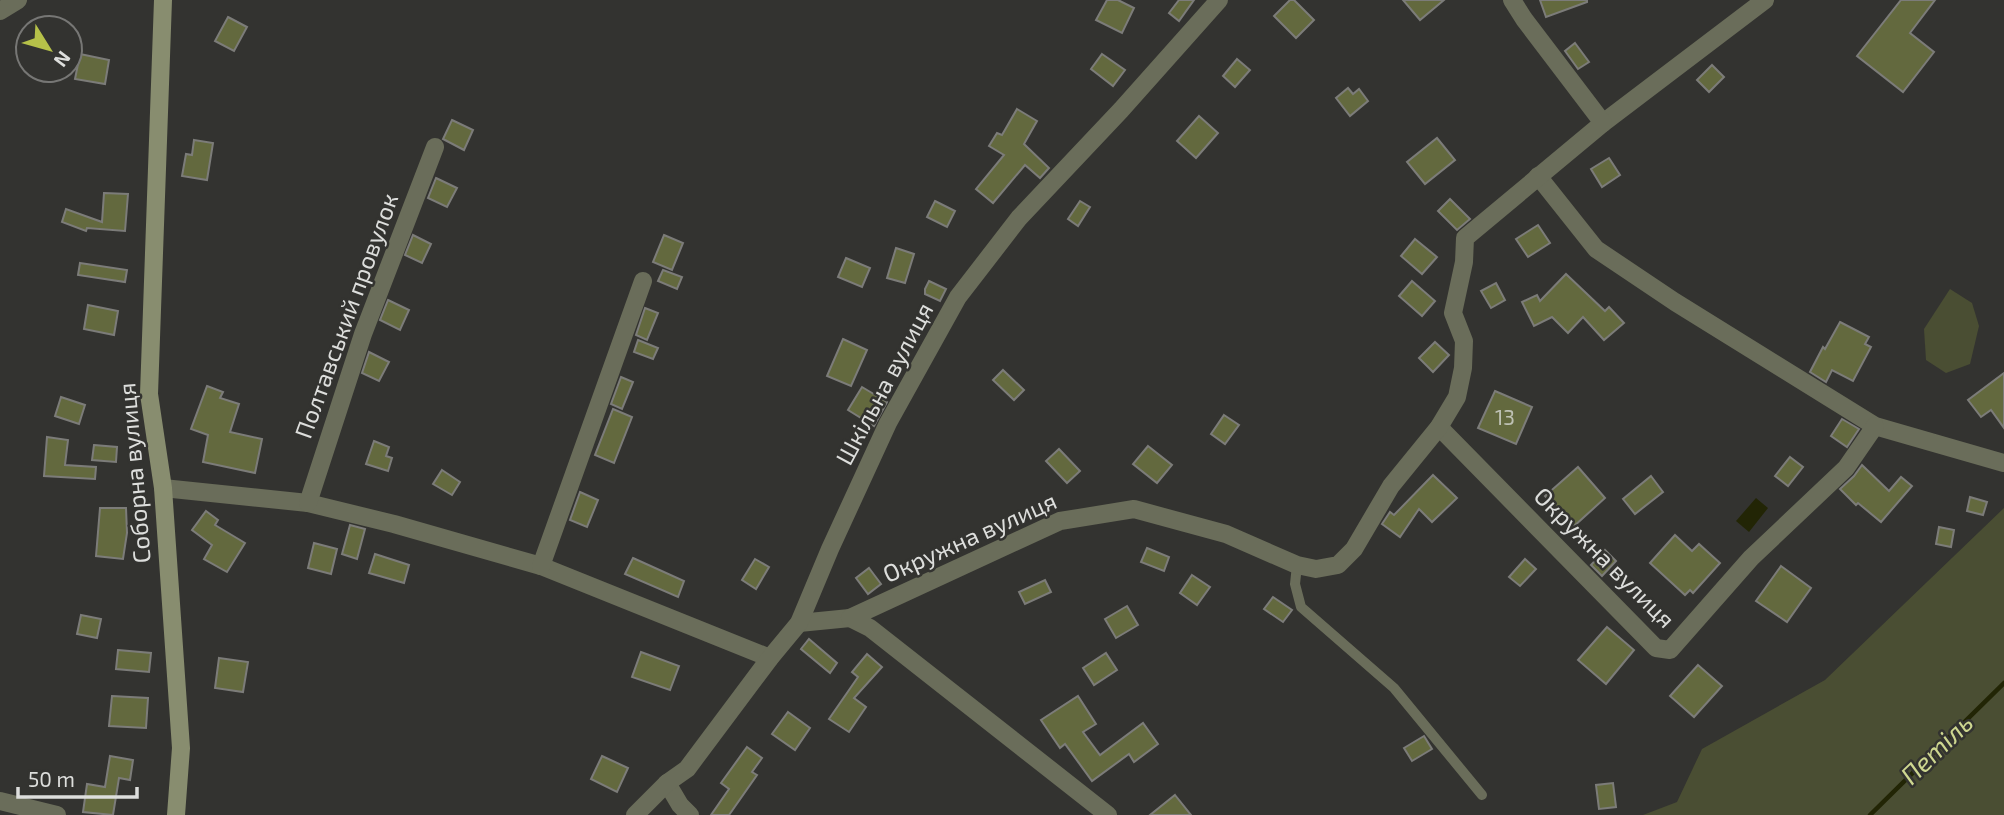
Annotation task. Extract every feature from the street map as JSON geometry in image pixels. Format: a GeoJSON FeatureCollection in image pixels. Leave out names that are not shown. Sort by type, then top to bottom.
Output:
{"type":"FeatureCollection","features":[{"type":"Feature","properties":{"kind":"street"},"geometry":{"type":"LineString","coordinates":[[0,11],[18,0]]}},
{"type":"Feature","properties":{"kind":"street","name":"Соборна вулиця"},"geometry":{"type":"LineString","coordinates":[[163,0],[149,394],[163,488],[181,748],[176,815]]}},
{"type":"Feature","properties":{"kind":"street","name":"Шкільна вулиця"},"geometry":{"type":"LineString","coordinates":[[635,815],[667,783],[687,769],[799,623],[888,423],[958,297],[1019,218],[1121,110],[1219,0]]}},
{"type":"Feature","properties":{"kind":"street"},"geometry":{"type":"LineString","coordinates":[[1512,0],[1603,122]]}},
{"type":"Feature","properties":{"kind":"street","name":"Окружна вулиця"},"geometry":{"type":"LineString","coordinates":[[799,623],[850,618],[1060,521],[1134,509],[1226,534],[1297,565],[1316,569],[1338,565],[1354,549],[1391,486],[1439,427],[1457,397],[1463,368],[1464,341],[1453,313],[1464,262],[1465,238],[1603,122],[1765,0]]}},
{"type":"Feature","properties":{"kind":"street","name":"Полтавський провулок"},"geometry":{"type":"LineString","coordinates":[[308,503],[363,334],[435,147]]}},
{"type":"Feature","properties":{"kind":"street"},"geometry":{"type":"LineString","coordinates":[[1538,176],[1596,249],[1675,302],[1875,426],[2004,463]]}},
{"type":"Feature","properties":{"kind":"street"},"geometry":{"type":"LineString","coordinates":[[541,566],[643,281]]}},
{"type":"Feature","properties":{"kind":"street","name":"Окружна вулиця"},"geometry":{"type":"LineString","coordinates":[[1439,427],[1656,648],[1670,650],[1751,558],[1846,468],[1875,426]]}},
{"type":"Feature","properties":{"kind":"street"},"geometry":{"type":"LineString","coordinates":[[163,488],[308,503],[394,524],[541,566],[771,658]]}},
{"type":"Feature","properties":{"kind":"street"},"geometry":{"type":"LineString","coordinates":[[850,618],[870,628],[1108,815]]}},
{"type":"Feature","properties":{"kind":"street"},"geometry":{"type":"LineString","coordinates":[[667,783],[690,815]]}},
{"type":"Feature","properties":{"kind":"street"},"geometry":{"type":"LineString","coordinates":[[0,801],[57,815]]}},
{"type":"Feature","properties":{"kind":"lane"},"geometry":{"type":"LineString","coordinates":[[1297,565],[1295,584],[1301,607],[1394,688],[1482,795]]}},
{"type":"Feature","properties":{"kind":"shaded area"},"geometry":{"type":"Polygon","coordinates":[[[1950,289],[1972,303],[1979,326],[1970,364],[1946,373],[1926,360],[1924,329],[1950,289]]]}},
{"type":"Feature","properties":{"kind":"shaded area"},"geometry":{"type":"Polygon","coordinates":[[[1756,498],[1768,508],[1749,532],[1736,521],[1756,498]]]}},
{"type":"Feature","properties":{"kind":"shaded area"},"geometry":{"type":"Polygon","coordinates":[[[2004,508],[2004,815],[1643,815],[1677,802],[1702,749],[1825,680],[2004,508]]]}},
{"type":"Feature","properties":{"kind":"building"},"geometry":{"type":"Polygon","coordinates":[[[1107,0],[1118,0],[1134,8],[1122,33],[1096,20],[1107,0]]]}},
{"type":"Feature","properties":{"kind":"building"},"geometry":{"type":"Polygon","coordinates":[[[1179,0],[1194,0],[1179,21],[1169,13],[1179,0]]]}},
{"type":"Feature","properties":{"kind":"building"},"geometry":{"type":"Polygon","coordinates":[[[1290,0],[1294,0],[1314,20],[1296,38],[1274,16],[1290,0]]]}},
{"type":"Feature","properties":{"kind":"building"},"geometry":{"type":"Polygon","coordinates":[[[1403,0],[1444,0],[1420,20],[1403,0]]]}},
{"type":"Feature","properties":{"kind":"building"},"geometry":{"type":"Polygon","coordinates":[[[1540,0],[1587,0],[1587,2],[1546,17],[1540,0]]]}},
{"type":"Feature","properties":{"kind":"building"},"geometry":{"type":"Polygon","coordinates":[[[1901,0],[1935,0],[1910,33],[1934,52],[1903,92],[1857,56],[1901,0]]]}},
{"type":"Feature","properties":{"kind":"building"},"geometry":{"type":"Polygon","coordinates":[[[228,17],[247,27],[234,51],[215,41],[228,17]]]}},
{"type":"Feature","properties":{"kind":"building"},"geometry":{"type":"Polygon","coordinates":[[[1575,43],[1589,62],[1578,69],[1565,51],[1575,43]]]}},
{"type":"Feature","properties":{"kind":"building"},"geometry":{"type":"Polygon","coordinates":[[[1102,54],[1125,70],[1113,86],[1091,69],[1102,54]]]}},
{"type":"Feature","properties":{"kind":"building"},"geometry":{"type":"Polygon","coordinates":[[[84,55],[109,60],[105,84],[84,80],[84,55]]]}},
{"type":"Feature","properties":{"kind":"building"},"geometry":{"type":"Polygon","coordinates":[[[1237,59],[1250,70],[1235,87],[1223,76],[1237,59]]]}},
{"type":"Feature","properties":{"kind":"building"},"geometry":{"type":"Polygon","coordinates":[[[1712,65],[1724,77],[1709,92],[1697,80],[1712,65]]]}},
{"type":"Feature","properties":{"kind":"building"},"geometry":{"type":"Polygon","coordinates":[[[1348,88],[1353,94],[1359,89],[1368,101],[1350,116],[1336,98],[1348,88]]]}},
{"type":"Feature","properties":{"kind":"building"},"geometry":{"type":"Polygon","coordinates":[[[1017,109],[1037,121],[1024,144],[1049,168],[1040,178],[1025,165],[993,203],[976,189],[1004,155],[989,146],[997,133],[1002,135],[1017,109]]]}},
{"type":"Feature","properties":{"kind":"building"},"geometry":{"type":"Polygon","coordinates":[[[1199,116],[1218,133],[1196,158],[1177,141],[1199,116]]]}},
{"type":"Feature","properties":{"kind":"building"},"geometry":{"type":"Polygon","coordinates":[[[452,120],[473,130],[464,150],[443,139],[452,120]]]}},
{"type":"Feature","properties":{"kind":"building"},"geometry":{"type":"Polygon","coordinates":[[[1437,138],[1455,160],[1425,184],[1407,162],[1437,138]]]}},
{"type":"Feature","properties":{"kind":"building"},"geometry":{"type":"Polygon","coordinates":[[[194,140],[213,143],[207,180],[182,176],[186,154],[192,155],[194,140]]]}},
{"type":"Feature","properties":{"kind":"building"},"geometry":{"type":"Polygon","coordinates":[[[1609,158],[1620,175],[1602,187],[1591,169],[1609,158]]]}},
{"type":"Feature","properties":{"kind":"building"},"geometry":{"type":"Polygon","coordinates":[[[436,178],[457,188],[447,207],[428,198],[436,178]]]}},
{"type":"Feature","properties":{"kind":"building"},"geometry":{"type":"Polygon","coordinates":[[[104,193],[128,194],[125,231],[87,228],[86,231],[62,222],[66,209],[102,222],[104,193]]]}},
{"type":"Feature","properties":{"kind":"building"},"geometry":{"type":"Polygon","coordinates":[[[1450,199],[1470,219],[1457,230],[1438,211],[1450,199]]]}},
{"type":"Feature","properties":{"kind":"building"},"geometry":{"type":"Polygon","coordinates":[[[935,201],[955,211],[947,227],[927,217],[935,201]]]}},
{"type":"Feature","properties":{"kind":"building"},"geometry":{"type":"Polygon","coordinates":[[[1080,201],[1090,207],[1078,226],[1068,219],[1080,201]]]}},
{"type":"Feature","properties":{"kind":"building"},"geometry":{"type":"Polygon","coordinates":[[[1538,225],[1550,243],[1528,257],[1516,239],[1538,225]]]}},
{"type":"Feature","properties":{"kind":"building"},"geometry":{"type":"Polygon","coordinates":[[[413,235],[431,244],[422,263],[405,255],[413,235]]]}},
{"type":"Feature","properties":{"kind":"building"},"geometry":{"type":"Polygon","coordinates":[[[664,235],[683,243],[672,270],[653,262],[664,235]]]}},
{"type":"Feature","properties":{"kind":"building"},"geometry":{"type":"Polygon","coordinates":[[[1415,239],[1437,257],[1422,274],[1401,256],[1415,239]]]}},
{"type":"Feature","properties":{"kind":"building"},"geometry":{"type":"Polygon","coordinates":[[[896,248],[914,254],[905,283],[887,278],[896,248]]]}},
{"type":"Feature","properties":{"kind":"building"},"geometry":{"type":"Polygon","coordinates":[[[846,258],[870,268],[862,287],[838,277],[846,258]]]}},
{"type":"Feature","properties":{"kind":"building"},"geometry":{"type":"Polygon","coordinates":[[[80,263],[127,270],[125,282],[78,275],[80,263]]]}},
{"type":"Feature","properties":{"kind":"building"},"geometry":{"type":"Polygon","coordinates":[[[663,270],[682,277],[677,289],[658,281],[663,270]]]}},
{"type":"Feature","properties":{"kind":"building"},"geometry":{"type":"Polygon","coordinates":[[[1566,274],[1605,311],[1609,307],[1624,323],[1604,340],[1583,317],[1568,333],[1552,317],[1534,326],[1522,302],[1537,295],[1540,301],[1566,274]]]}},
{"type":"Feature","properties":{"kind":"building"},"geometry":{"type":"Polygon","coordinates":[[[929,281],[946,289],[940,301],[925,294],[929,281]]]}},
{"type":"Feature","properties":{"kind":"building"},"geometry":{"type":"Polygon","coordinates":[[[1412,281],[1435,301],[1422,316],[1399,296],[1412,281]]]}},
{"type":"Feature","properties":{"kind":"building"},"geometry":{"type":"Polygon","coordinates":[[[1496,283],[1505,300],[1491,308],[1481,291],[1496,283]]]}},
{"type":"Feature","properties":{"kind":"building"},"geometry":{"type":"Polygon","coordinates":[[[388,300],[409,310],[400,330],[380,320],[388,300]]]}},
{"type":"Feature","properties":{"kind":"building"},"geometry":{"type":"Polygon","coordinates":[[[88,305],[118,311],[114,335],[84,329],[88,305]]]}},
{"type":"Feature","properties":{"kind":"building"},"geometry":{"type":"Polygon","coordinates":[[[645,308],[658,313],[647,340],[636,335],[645,308]]]}},
{"type":"Feature","properties":{"kind":"building"},"geometry":{"type":"Polygon","coordinates":[[[1840,322],[1869,337],[1865,344],[1871,347],[1853,381],[1832,370],[1826,382],[1810,372],[1840,322]]]}},
{"type":"Feature","properties":{"kind":"building"},"geometry":{"type":"Polygon","coordinates":[[[843,339],[867,350],[851,386],[827,376],[843,339]]]}},
{"type":"Feature","properties":{"kind":"building"},"geometry":{"type":"Polygon","coordinates":[[[638,340],[658,348],[653,359],[634,352],[638,340]]]}},
{"type":"Feature","properties":{"kind":"building"},"geometry":{"type":"Polygon","coordinates":[[[1435,342],[1449,355],[1433,372],[1419,358],[1435,342]]]}},
{"type":"Feature","properties":{"kind":"building"},"geometry":{"type":"Polygon","coordinates":[[[369,352],[389,362],[379,381],[362,373],[369,352]]]}},
{"type":"Feature","properties":{"kind":"building"},"geometry":{"type":"Polygon","coordinates":[[[1003,370],[1024,390],[1014,400],[993,380],[1003,370]]]}},
{"type":"Feature","properties":{"kind":"building"},"geometry":{"type":"Polygon","coordinates":[[[2004,373],[2004,428],[1991,410],[1981,417],[1968,400],[2004,373]]]}},
{"type":"Feature","properties":{"kind":"building"},"geometry":{"type":"Polygon","coordinates":[[[621,377],[633,382],[622,409],[611,404],[621,377]]]}},
{"type":"Feature","properties":{"kind":"building"},"geometry":{"type":"Polygon","coordinates":[[[207,386],[223,392],[220,398],[239,404],[230,432],[262,439],[255,473],[203,462],[208,435],[191,429],[207,386]]]}},
{"type":"Feature","properties":{"kind":"building"},"geometry":{"type":"Polygon","coordinates":[[[862,387],[887,402],[874,426],[848,410],[862,387]]]}},
{"type":"Feature","properties":{"kind":"building"},"geometry":{"type":"Polygon","coordinates":[[[1495,391],[1532,407],[1516,444],[1478,428],[1495,391]]]}},
{"type":"Feature","properties":{"kind":"building"},"geometry":{"type":"Polygon","coordinates":[[[61,397],[85,405],[79,424],[55,416],[61,397]]]}},
{"type":"Feature","properties":{"kind":"building"},"geometry":{"type":"Polygon","coordinates":[[[613,409],[632,417],[614,463],[595,455],[613,409]]]}},
{"type":"Feature","properties":{"kind":"building"},"geometry":{"type":"Polygon","coordinates":[[[1224,415],[1239,425],[1225,444],[1211,434],[1224,415]]]}},
{"type":"Feature","properties":{"kind":"building"},"geometry":{"type":"Polygon","coordinates":[[[1842,419],[1859,429],[1847,447],[1831,436],[1842,419]]]}},
{"type":"Feature","properties":{"kind":"building"},"geometry":{"type":"Polygon","coordinates":[[[47,437],[68,440],[65,465],[96,467],[95,479],[44,476],[47,437]]]}},
{"type":"Feature","properties":{"kind":"building"},"geometry":{"type":"Polygon","coordinates":[[[374,441],[389,447],[386,456],[392,458],[388,471],[366,464],[374,441]]]}},
{"type":"Feature","properties":{"kind":"building"},"geometry":{"type":"Polygon","coordinates":[[[94,445],[117,447],[116,462],[92,460],[94,445]]]}},
{"type":"Feature","properties":{"kind":"building"},"geometry":{"type":"Polygon","coordinates":[[[1148,446],[1172,465],[1157,483],[1133,464],[1148,446]]]}},
{"type":"Feature","properties":{"kind":"building"},"geometry":{"type":"Polygon","coordinates":[[[1059,449],[1080,471],[1067,483],[1046,461],[1059,449]]]}},
{"type":"Feature","properties":{"kind":"building"},"geometry":{"type":"Polygon","coordinates":[[[1790,457],[1803,467],[1788,486],[1775,476],[1790,457]]]}},
{"type":"Feature","properties":{"kind":"building"},"geometry":{"type":"Polygon","coordinates":[[[1862,465],[1889,491],[1901,477],[1912,486],[1881,522],[1858,503],[1856,505],[1840,489],[1862,465]]]}},
{"type":"Feature","properties":{"kind":"building"},"geometry":{"type":"Polygon","coordinates":[[[1578,467],[1605,498],[1573,527],[1545,496],[1578,467]]]}},
{"type":"Feature","properties":{"kind":"building"},"geometry":{"type":"Polygon","coordinates":[[[442,470],[460,482],[452,495],[433,484],[442,470]]]}},
{"type":"Feature","properties":{"kind":"building"},"geometry":{"type":"Polygon","coordinates":[[[1433,475],[1457,498],[1432,522],[1419,509],[1400,537],[1382,524],[1390,512],[1394,515],[1433,475]]]}},
{"type":"Feature","properties":{"kind":"building"},"geometry":{"type":"Polygon","coordinates":[[[1651,476],[1663,492],[1635,514],[1623,499],[1651,476]]]}},
{"type":"Feature","properties":{"kind":"building"},"geometry":{"type":"Polygon","coordinates":[[[580,492],[598,500],[587,527],[570,520],[580,492]]]}},
{"type":"Feature","properties":{"kind":"building"},"geometry":{"type":"Polygon","coordinates":[[[1970,497],[1987,502],[1983,515],[1967,511],[1970,497]]]}},
{"type":"Feature","properties":{"kind":"building"},"geometry":{"type":"Polygon","coordinates":[[[100,508],[126,508],[127,533],[123,559],[96,556],[100,508]]]}},
{"type":"Feature","properties":{"kind":"building"},"geometry":{"type":"Polygon","coordinates":[[[206,511],[218,520],[215,525],[245,543],[227,572],[204,559],[212,545],[192,530],[206,511]]]}},
{"type":"Feature","properties":{"kind":"building"},"geometry":{"type":"Polygon","coordinates":[[[350,525],[365,529],[357,559],[342,554],[350,525]]]}},
{"type":"Feature","properties":{"kind":"building"},"geometry":{"type":"Polygon","coordinates":[[[1939,527],[1954,530],[1951,547],[1936,544],[1939,527]]]}},
{"type":"Feature","properties":{"kind":"building"},"geometry":{"type":"Polygon","coordinates":[[[1675,535],[1692,551],[1699,544],[1720,563],[1693,593],[1690,590],[1685,595],[1650,563],[1675,535]]]}},
{"type":"Feature","properties":{"kind":"building"},"geometry":{"type":"Polygon","coordinates":[[[314,543],[337,549],[331,574],[308,568],[314,543]]]}},
{"type":"Feature","properties":{"kind":"building"},"geometry":{"type":"Polygon","coordinates":[[[1147,548],[1169,557],[1164,571],[1141,562],[1147,548]]]}},
{"type":"Feature","properties":{"kind":"building"},"geometry":{"type":"Polygon","coordinates":[[[1605,550],[1616,561],[1602,576],[1591,565],[1605,550]]]}},
{"type":"Feature","properties":{"kind":"building"},"geometry":{"type":"Polygon","coordinates":[[[375,554],[409,565],[404,583],[369,573],[375,554]]]}},
{"type":"Feature","properties":{"kind":"building"},"geometry":{"type":"Polygon","coordinates":[[[633,558],[684,581],[678,597],[625,574],[633,558]]]}},
{"type":"Feature","properties":{"kind":"building"},"geometry":{"type":"Polygon","coordinates":[[[755,559],[769,567],[756,589],[742,580],[755,559]]]}},
{"type":"Feature","properties":{"kind":"building"},"geometry":{"type":"Polygon","coordinates":[[[1525,559],[1536,569],[1520,586],[1509,577],[1525,559]]]}},
{"type":"Feature","properties":{"kind":"building"},"geometry":{"type":"Polygon","coordinates":[[[1781,566],[1811,588],[1787,622],[1756,601],[1781,566]]]}},
{"type":"Feature","properties":{"kind":"building"},"geometry":{"type":"Polygon","coordinates":[[[869,568],[881,584],[868,594],[856,578],[869,568]]]}},
{"type":"Feature","properties":{"kind":"building"},"geometry":{"type":"Polygon","coordinates":[[[1192,575],[1210,587],[1197,605],[1180,593],[1192,575]]]}},
{"type":"Feature","properties":{"kind":"building"},"geometry":{"type":"Polygon","coordinates":[[[1045,580],[1051,592],[1025,604],[1019,592],[1045,580]]]}},
{"type":"Feature","properties":{"kind":"building"},"geometry":{"type":"Polygon","coordinates":[[[1273,597],[1292,610],[1283,622],[1264,609],[1273,597]]]}},
{"type":"Feature","properties":{"kind":"building"},"geometry":{"type":"Polygon","coordinates":[[[1127,606],[1138,625],[1116,638],[1105,619],[1127,606]]]}},
{"type":"Feature","properties":{"kind":"building"},"geometry":{"type":"Polygon","coordinates":[[[81,615],[101,619],[97,638],[77,634],[81,615]]]}},
{"type":"Feature","properties":{"kind":"building"},"geometry":{"type":"Polygon","coordinates":[[[1607,627],[1634,650],[1606,684],[1578,660],[1607,627]]]}},
{"type":"Feature","properties":{"kind":"building"},"geometry":{"type":"Polygon","coordinates":[[[809,639],[837,663],[830,673],[801,649],[809,639]]]}},
{"type":"Feature","properties":{"kind":"building"},"geometry":{"type":"Polygon","coordinates":[[[118,650],[151,653],[149,672],[116,669],[118,650]]]}},
{"type":"Feature","properties":{"kind":"building"},"geometry":{"type":"Polygon","coordinates":[[[641,652],[679,666],[670,690],[632,677],[641,652]]]}},
{"type":"Feature","properties":{"kind":"building"},"geometry":{"type":"Polygon","coordinates":[[[1106,653],[1117,670],[1094,685],[1083,668],[1106,653]]]}},
{"type":"Feature","properties":{"kind":"building"},"geometry":{"type":"Polygon","coordinates":[[[867,654],[882,667],[854,698],[866,707],[849,732],[829,719],[858,677],[852,672],[867,654]]]}},
{"type":"Feature","properties":{"kind":"building"},"geometry":{"type":"Polygon","coordinates":[[[219,658],[248,662],[243,692],[215,688],[219,658]]]}},
{"type":"Feature","properties":{"kind":"building"},"geometry":{"type":"Polygon","coordinates":[[[1698,665],[1722,686],[1694,717],[1670,696],[1698,665]]]}},
{"type":"Feature","properties":{"kind":"building"},"geometry":{"type":"Polygon","coordinates":[[[112,696],[148,698],[146,728],[109,726],[112,696]]]}},
{"type":"Feature","properties":{"kind":"building"},"geometry":{"type":"Polygon","coordinates":[[[1078,696],[1096,724],[1083,732],[1100,755],[1143,723],[1158,744],[1134,762],[1129,754],[1092,781],[1065,744],[1060,748],[1041,720],[1078,696]]]}},
{"type":"Feature","properties":{"kind":"building"},"geometry":{"type":"Polygon","coordinates":[[[788,712],[810,728],[795,750],[772,734],[788,712]]]}},
{"type":"Feature","properties":{"kind":"building"},"geometry":{"type":"Polygon","coordinates":[[[1424,736],[1432,749],[1412,761],[1404,748],[1424,736]]]}},
{"type":"Feature","properties":{"kind":"building"},"geometry":{"type":"Polygon","coordinates":[[[747,747],[762,758],[752,772],[757,775],[729,815],[711,815],[729,789],[721,783],[747,747]]]}},
{"type":"Feature","properties":{"kind":"building"},"geometry":{"type":"Polygon","coordinates":[[[110,756],[133,760],[130,780],[119,778],[113,815],[83,812],[87,784],[105,787],[110,756]]]}},
{"type":"Feature","properties":{"kind":"building"},"geometry":{"type":"Polygon","coordinates":[[[602,756],[628,768],[617,792],[591,779],[602,756]]]}},
{"type":"Feature","properties":{"kind":"building"},"geometry":{"type":"Polygon","coordinates":[[[1613,783],[1616,807],[1599,809],[1596,785],[1613,783]]]}},
{"type":"Feature","properties":{"kind":"building"},"geometry":{"type":"Polygon","coordinates":[[[1175,795],[1191,815],[1150,815],[1175,795]]]}},
{"type":"Feature","properties":{"kind":"waterway","name":"Петіль"},"geometry":{"type":"LineString","coordinates":[[1870,815],[2004,683]]}}]}
